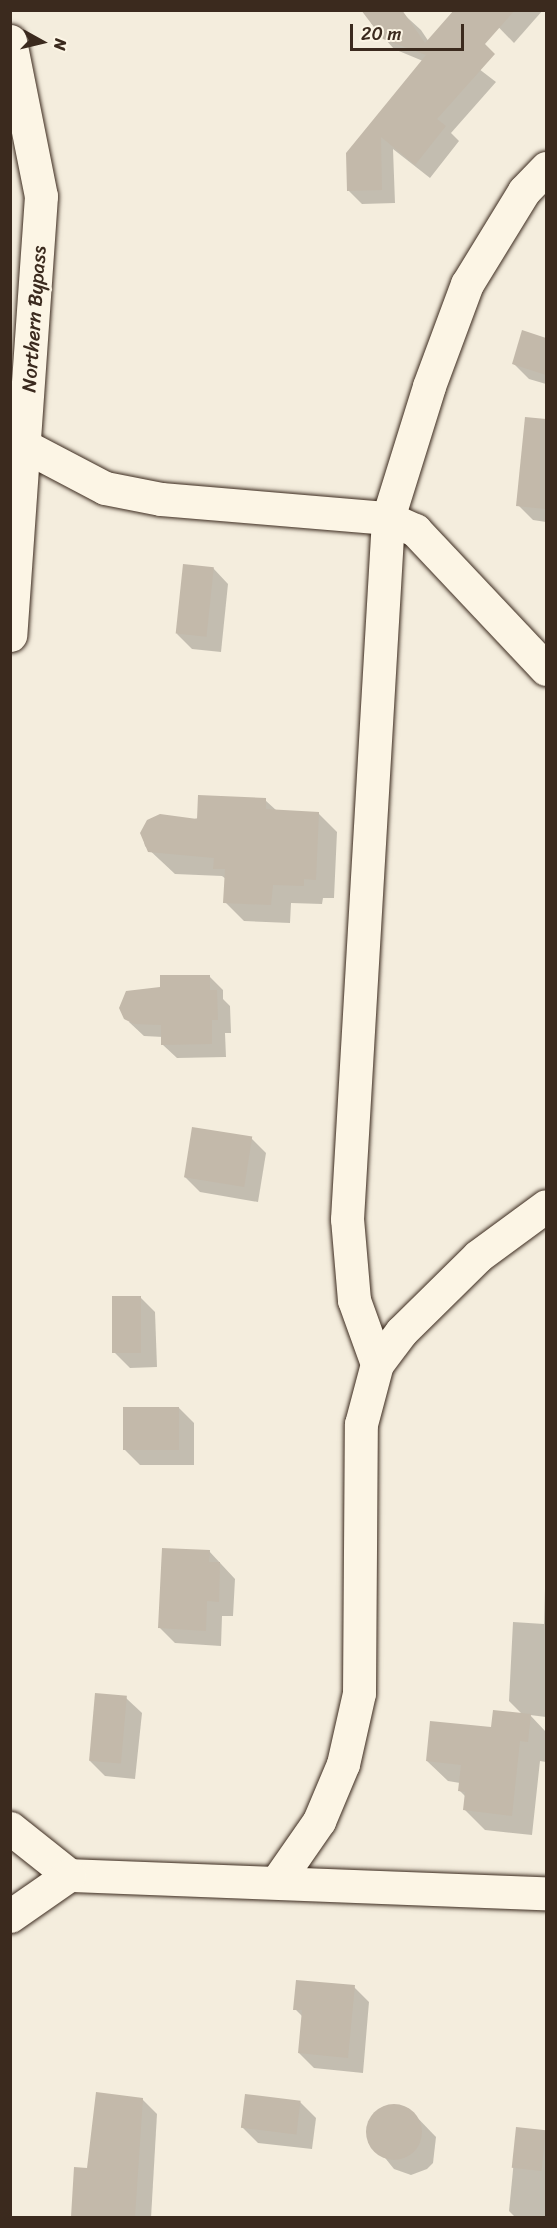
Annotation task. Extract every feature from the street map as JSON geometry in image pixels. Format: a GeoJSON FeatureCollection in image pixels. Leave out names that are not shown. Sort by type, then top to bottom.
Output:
{"type":"FeatureCollection","features":[{"type":"Feature","properties":{"kind":"street","name":"Northern Bypass"},"geometry":{"type":"LineString","coordinates":[[10,41],[41,196],[10,635]]}},
{"type":"Feature","properties":{"kind":"street"},"geometry":{"type":"LineString","coordinates":[[377,1364],[354,1300],[347,1219],[388,518],[429,386],[467,284],[524,191],[546,168]]}},
{"type":"Feature","properties":{"kind":"street"},"geometry":{"type":"LineString","coordinates":[[25,446],[105,488],[161,499],[388,518],[415,530],[546,669]]}},
{"type":"Feature","properties":{"kind":"street"},"geometry":{"type":"LineString","coordinates":[[278,1880],[319,1821],[343,1764],[359,1693],[361,1424],[377,1364],[401,1332],[478,1256],[546,1206]]}},
{"type":"Feature","properties":{"kind":"street"},"geometry":{"type":"LineString","coordinates":[[10,1828],[69,1875]]}},
{"type":"Feature","properties":{"kind":"street"},"geometry":{"type":"LineString","coordinates":[[10,1916],[69,1875],[278,1880],[546,1893]]}},
{"type":"Feature","properties":{"kind":"building"},"geometry":{"type":"Polygon","coordinates":[[[361,10],[402,10],[425,43],[454,10],[515,10],[485,44],[495,54],[437,119],[446,126],[415,165],[381,137],[382,190],[347,191],[346,153],[426,55],[383,39],[361,10]]]}},
{"type":"Feature","properties":{"kind":"building"},"geometry":{"type":"Polygon","coordinates":[[[522,330],[546,338],[546,375],[512,364],[522,330]]]}},
{"type":"Feature","properties":{"kind":"building"},"geometry":{"type":"Polygon","coordinates":[[[525,417],[546,419],[546,509],[516,506],[525,417]]]}},
{"type":"Feature","properties":{"kind":"building"},"geometry":{"type":"Polygon","coordinates":[[[183,564],[214,567],[207,637],[176,634],[183,564]]]}},
{"type":"Feature","properties":{"kind":"building"},"geometry":{"type":"Polygon","coordinates":[[[198,795],[266,798],[266,809],[319,812],[316,880],[304,879],[304,886],[273,885],[271,905],[223,903],[225,869],[213,869],[214,858],[148,852],[140,833],[147,820],[160,814],[197,819],[198,795]]]}},
{"type":"Feature","properties":{"kind":"building"},"geometry":{"type":"Polygon","coordinates":[[[160,975],[210,975],[210,990],[217,990],[218,1020],[212,1020],[212,1044],[161,1045],[161,1025],[134,1024],[124,1019],[119,1008],[126,991],[160,987],[160,975]]]}},
{"type":"Feature","properties":{"kind":"building"},"geometry":{"type":"Polygon","coordinates":[[[192,1127],[252,1137],[244,1187],[184,1177],[192,1127]]]}},
{"type":"Feature","properties":{"kind":"building"},"geometry":{"type":"Polygon","coordinates":[[[112,1296],[141,1296],[141,1353],[112,1353],[112,1296]]]}},
{"type":"Feature","properties":{"kind":"building"},"geometry":{"type":"Polygon","coordinates":[[[123,1407],[179,1407],[179,1450],[123,1450],[123,1407]]]}},
{"type":"Feature","properties":{"kind":"building"},"geometry":{"type":"Polygon","coordinates":[[[162,1548],[210,1550],[209,1562],[220,1562],[219,1602],[207,1601],[206,1631],[158,1628],[162,1548]]]}},
{"type":"Feature","properties":{"kind":"building"},"geometry":{"type":"Polygon","coordinates":[[[95,1693],[127,1696],[121,1764],[89,1761],[95,1693]]]}},
{"type":"Feature","properties":{"kind":"building"},"geometry":{"type":"Polygon","coordinates":[[[493,1710],[531,1714],[528,1742],[520,1741],[512,1816],[463,1810],[465,1792],[458,1791],[461,1765],[426,1761],[430,1721],[491,1727],[493,1710]]]}},
{"type":"Feature","properties":{"kind":"building"},"geometry":{"type":"Polygon","coordinates":[[[296,1980],[355,1985],[348,2058],[298,2053],[302,2010],[293,2010],[296,1980]]]}},
{"type":"Feature","properties":{"kind":"building"},"geometry":{"type":"Polygon","coordinates":[[[96,2092],[143,2098],[135,2217],[71,2217],[74,2167],[87,2168],[96,2092]]]}},
{"type":"Feature","properties":{"kind":"building"},"geometry":{"type":"Polygon","coordinates":[[[245,2094],[301,2101],[296,2135],[241,2128],[245,2094]]]}},
{"type":"Feature","properties":{"kind":"building"},"geometry":{"type":"Polygon","coordinates":[[[388,2104],[400,2104],[414,2112],[422,2126],[420,2143],[414,2152],[400,2160],[388,2160],[371,2148],[366,2138],[366,2126],[378,2109],[388,2104]]]}},
{"type":"Feature","properties":{"kind":"building"},"geometry":{"type":"Polygon","coordinates":[[[516,2127],[546,2130],[542,2171],[512,2168],[516,2127]]]}}]}
